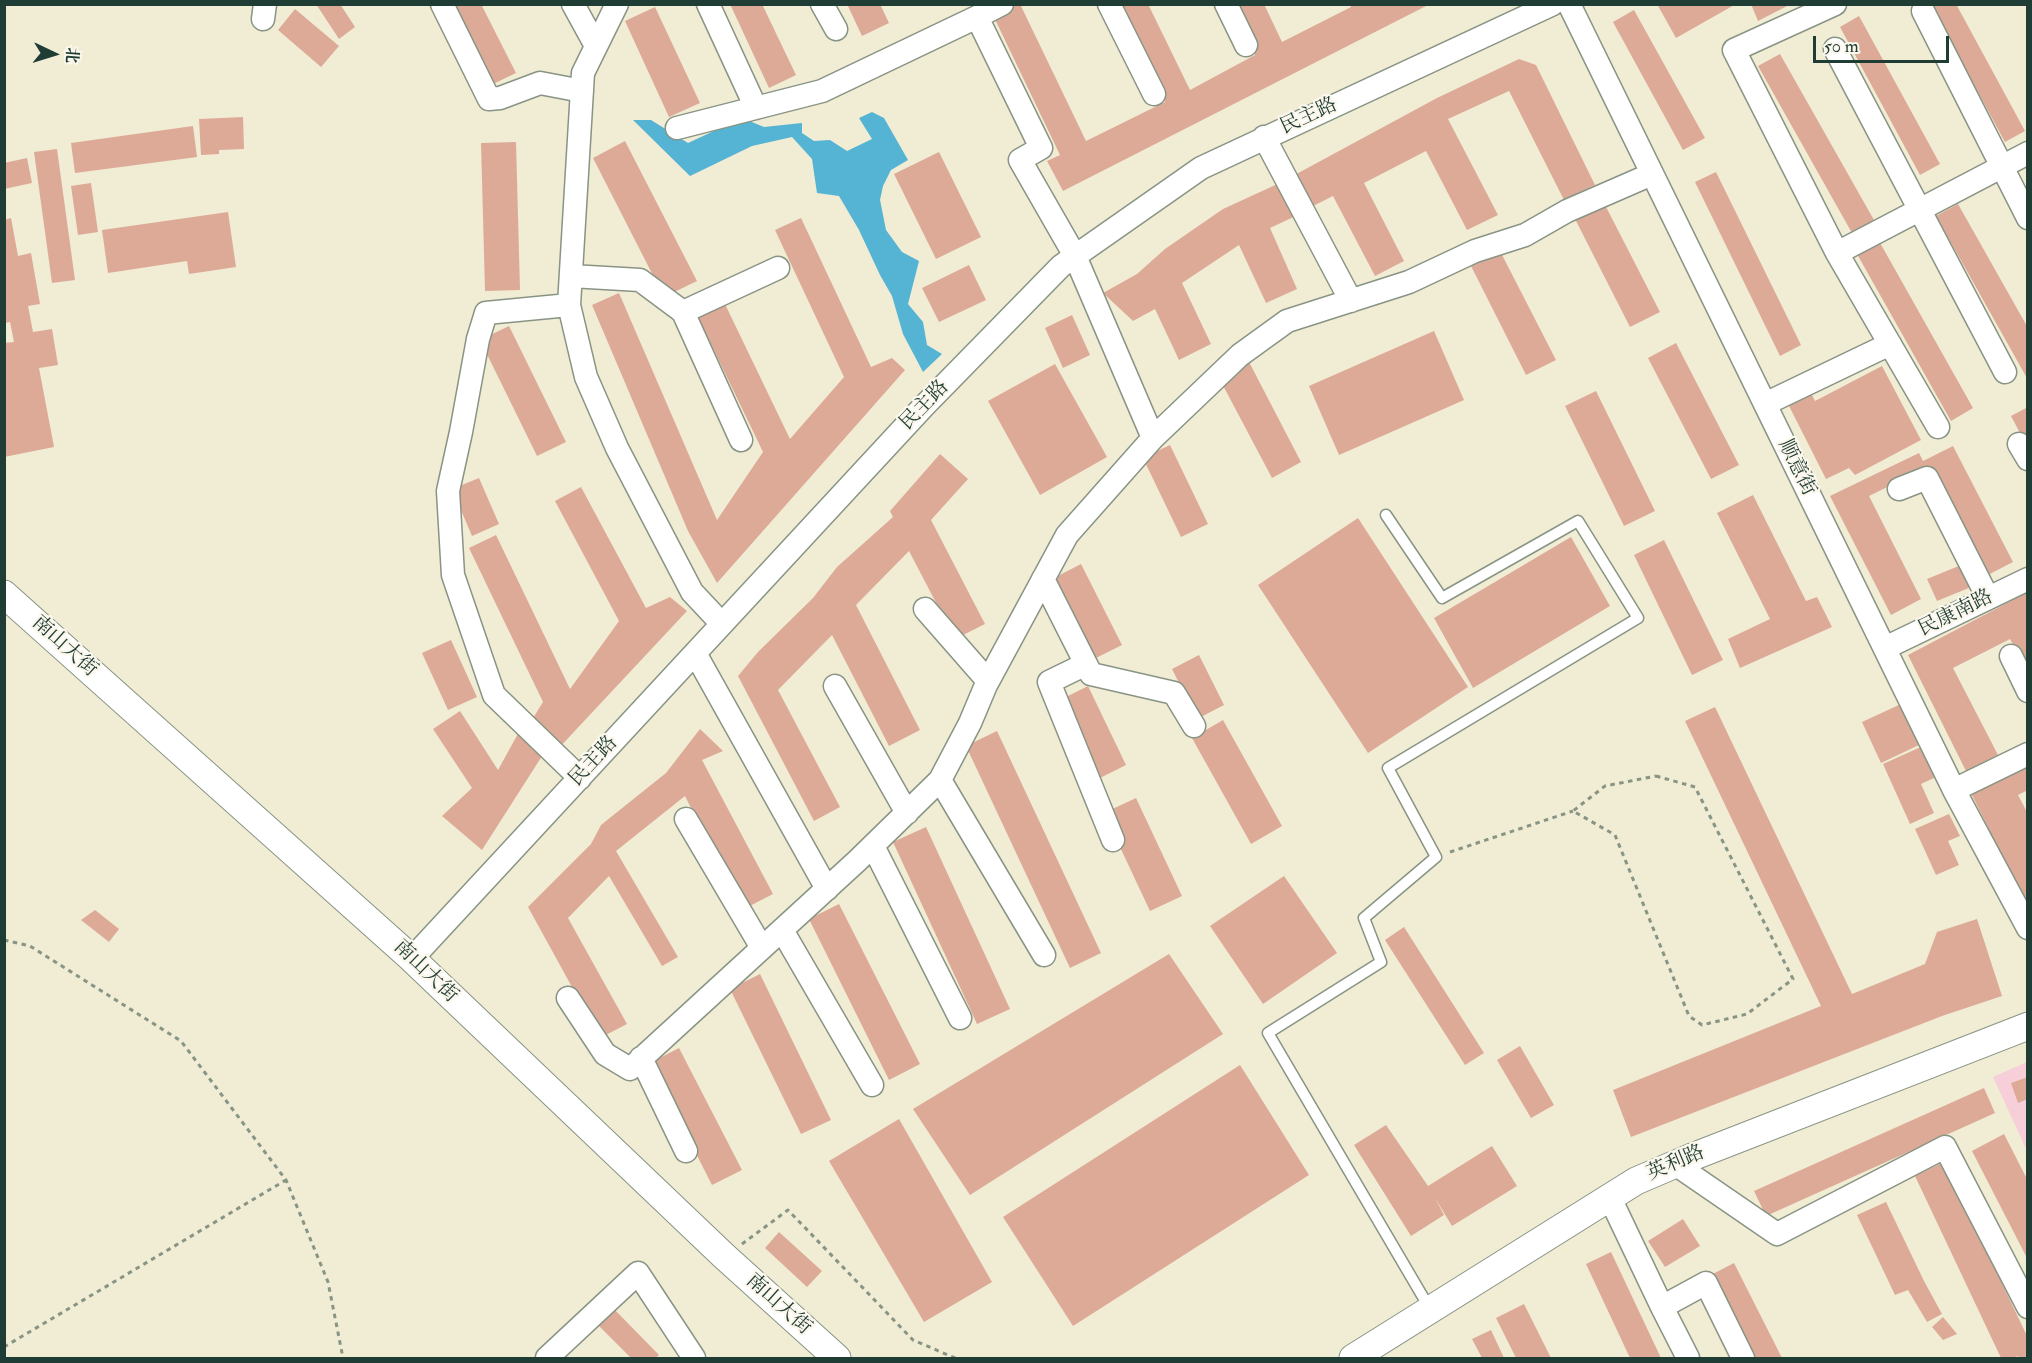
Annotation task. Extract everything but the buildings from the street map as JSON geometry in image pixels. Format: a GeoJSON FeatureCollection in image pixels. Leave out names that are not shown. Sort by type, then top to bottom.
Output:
{"type":"FeatureCollection","features":[{"type":"Feature","properties":{"kind":"street"},"geometry":{"type":"LineString","coordinates":[[442,4],[489,99],[500,98],[540,82],[582,91]]}},
{"type":"Feature","properties":{"kind":"street"},"geometry":{"type":"LineString","coordinates":[[573,4],[597,46]]}},
{"type":"Feature","properties":{"kind":"street"},"geometry":{"type":"LineString","coordinates":[[617,4],[583,73],[569,305],[586,377],[617,448],[692,592],[722,624]]}},
{"type":"Feature","properties":{"kind":"street"},"geometry":{"type":"LineString","coordinates":[[708,4],[756,108]]}},
{"type":"Feature","properties":{"kind":"street"},"geometry":{"type":"LineString","coordinates":[[822,4],[836,29]]}},
{"type":"Feature","properties":{"kind":"street"},"geometry":{"type":"LineString","coordinates":[[1109,4],[1154,93]]}},
{"type":"Feature","properties":{"kind":"street"},"geometry":{"type":"LineString","coordinates":[[1226,4],[1246,45]]}},
{"type":"Feature","properties":{"kind":"street","name":"民主路"},"geometry":{"type":"LineString","coordinates":[[410,957],[419,951],[924,406],[1061,266],[1200,168],[1553,4]]}},
{"type":"Feature","properties":{"kind":"street","name":"顺意街"},"geometry":{"type":"LineString","coordinates":[[1569,4],[1954,790],[2028,928]]}},
{"type":"Feature","properties":{"kind":"street"},"geometry":{"type":"LineString","coordinates":[[1834,4],[1734,50],[1837,253],[1938,427]]}},
{"type":"Feature","properties":{"kind":"street"},"geometry":{"type":"LineString","coordinates":[[677,128],[822,91],[986,10],[1041,148],[1020,160],[1075,256],[1153,438]]}},
{"type":"Feature","properties":{"kind":"street"},"geometry":{"type":"LineString","coordinates":[[1923,11],[2028,218]]}},
{"type":"Feature","properties":{"kind":"street"},"geometry":{"type":"LineString","coordinates":[[1835,49],[2005,372]]}},
{"type":"Feature","properties":{"kind":"street"},"geometry":{"type":"LineString","coordinates":[[1264,137],[1351,301]]}},
{"type":"Feature","properties":{"kind":"street"},"geometry":{"type":"LineString","coordinates":[[1837,253],[2028,153]]}},
{"type":"Feature","properties":{"kind":"street"},"geometry":{"type":"LineString","coordinates":[[568,998],[604,1054],[630,1069],[873,846],[940,780],[970,723],[988,681],[1067,535],[1153,438],[1240,355],[1287,321],[1409,282],[1475,251],[1525,235],[1567,211],[1652,174]]}},
{"type":"Feature","properties":{"kind":"street"},"geometry":{"type":"LineString","coordinates":[[683,312],[778,268]]}},
{"type":"Feature","properties":{"kind":"street"},"geometry":{"type":"LineString","coordinates":[[571,276],[640,280],[683,312],[741,440]]}},
{"type":"Feature","properties":{"kind":"street"},"geometry":{"type":"LineString","coordinates":[[569,305],[486,313],[477,339],[461,432],[448,490],[453,575],[494,695],[580,778]]}},
{"type":"Feature","properties":{"kind":"street"},"geometry":{"type":"LineString","coordinates":[[1765,404],[1890,344]]}},
{"type":"Feature","properties":{"kind":"street"},"geometry":{"type":"LineString","coordinates":[[1899,489],[1927,478],[1988,598]]}},
{"type":"Feature","properties":{"kind":"street"},"geometry":{"type":"LineString","coordinates":[[1043,579],[1092,674],[1174,693],[1194,726]]}},
{"type":"Feature","properties":{"kind":"street","name":"民康南路"},"geometry":{"type":"LineString","coordinates":[[1885,648],[2028,579]]}},
{"type":"Feature","properties":{"kind":"street","name":"南山大街"},"geometry":{"type":"LineString","coordinates":[[4,594],[410,957],[724,1256],[837,1359]]}},
{"type":"Feature","properties":{"kind":"street"},"geometry":{"type":"LineString","coordinates":[[925,609],[988,681]]}},
{"type":"Feature","properties":{"kind":"street","name":"南山大街"},"geometry":{"type":"LineString","coordinates":[[4,612],[384,956],[668,1220],[813,1359]]}},
{"type":"Feature","properties":{"kind":"street"},"geometry":{"type":"LineString","coordinates":[[695,653],[827,889]]}},
{"type":"Feature","properties":{"kind":"street"},"geometry":{"type":"LineString","coordinates":[[2012,656],[2028,691]]}},
{"type":"Feature","properties":{"kind":"street"},"geometry":{"type":"LineString","coordinates":[[1086,664],[1049,682],[1113,840]]}},
{"type":"Feature","properties":{"kind":"street"},"geometry":{"type":"LineString","coordinates":[[835,686],[907,813]]}},
{"type":"Feature","properties":{"kind":"street"},"geometry":{"type":"LineString","coordinates":[[1954,790],[2028,754]]}},
{"type":"Feature","properties":{"kind":"street"},"geometry":{"type":"LineString","coordinates":[[940,780],[1044,955]]}},
{"type":"Feature","properties":{"kind":"street"},"geometry":{"type":"LineString","coordinates":[[686,819],[762,948]]}},
{"type":"Feature","properties":{"kind":"street"},"geometry":{"type":"LineString","coordinates":[[873,846],[960,1018]]}},
{"type":"Feature","properties":{"kind":"street"},"geometry":{"type":"LineString","coordinates":[[782,930],[872,1085]]}},
{"type":"Feature","properties":{"kind":"street","name":"英利路"},"geometry":{"type":"LineString","coordinates":[[1368,1354],[1430,1310],[1636,1181],[2028,1026]]}},
{"type":"Feature","properties":{"kind":"street"},"geometry":{"type":"LineString","coordinates":[[641,1058],[686,1151]]}},
{"type":"Feature","properties":{"kind":"street"},"geometry":{"type":"LineString","coordinates":[[1675,1164],[1777,1234],[1945,1147],[2028,1306]]}},
{"type":"Feature","properties":{"kind":"street"},"geometry":{"type":"LineString","coordinates":[[1610,1198],[1688,1359]]}},
{"type":"Feature","properties":{"kind":"street"},"geometry":{"type":"LineString","coordinates":[[547,1359],[638,1273],[694,1359]]}},
{"type":"Feature","properties":{"kind":"street"},"geometry":{"type":"LineString","coordinates":[[1662,1307],[1706,1283],[1743,1359]]}},
{"type":"Feature","properties":{"kind":"lane"},"geometry":{"type":"LineString","coordinates":[[1386,515],[1442,598],[1578,521],[1638,618],[1388,768],[1436,857],[1364,918],[1381,962],[1268,1033],[1430,1310]]}},
{"type":"Feature","properties":{"kind":"path"},"geometry":{"type":"LineString","coordinates":[[1436,857],[1573,811],[1605,786],[1656,776],[1695,787],[1793,978],[1747,1014],[1702,1025],[1689,1016],[1616,835],[1573,811]]}},
{"type":"Feature","properties":{"kind":"path"},"geometry":{"type":"LineString","coordinates":[[4,940],[30,946],[181,1041],[286,1179],[328,1282],[343,1359]]}},
{"type":"Feature","properties":{"kind":"path"},"geometry":{"type":"LineString","coordinates":[[4,1347],[286,1179]]}},
{"type":"Feature","properties":{"kind":"path"},"geometry":{"type":"LineString","coordinates":[[724,1256],[788,1210],[913,1340],[955,1359]]}},
{"type":"Feature","properties":{"kind":"shaded area"},"geometry":{"type":"Polygon","coordinates":[[[2027,1062],[2027,1151],[1993,1077],[2027,1062]]]}},
{"type":"Feature","properties":{"kind":"water"},"geometry":{"type":"Polygon","coordinates":[[[872,112],[884,118],[908,160],[891,170],[883,186],[880,200],[886,230],[902,252],[919,261],[908,304],[923,322],[927,345],[942,354],[923,372],[903,334],[892,296],[859,230],[839,196],[817,193],[812,159],[792,137],[752,146],[690,176],[633,120],[651,120],[688,143],[742,118],[764,127],[802,123],[802,133],[814,141],[830,140],[847,151],[872,139],[859,118],[872,112]]]}}]}
